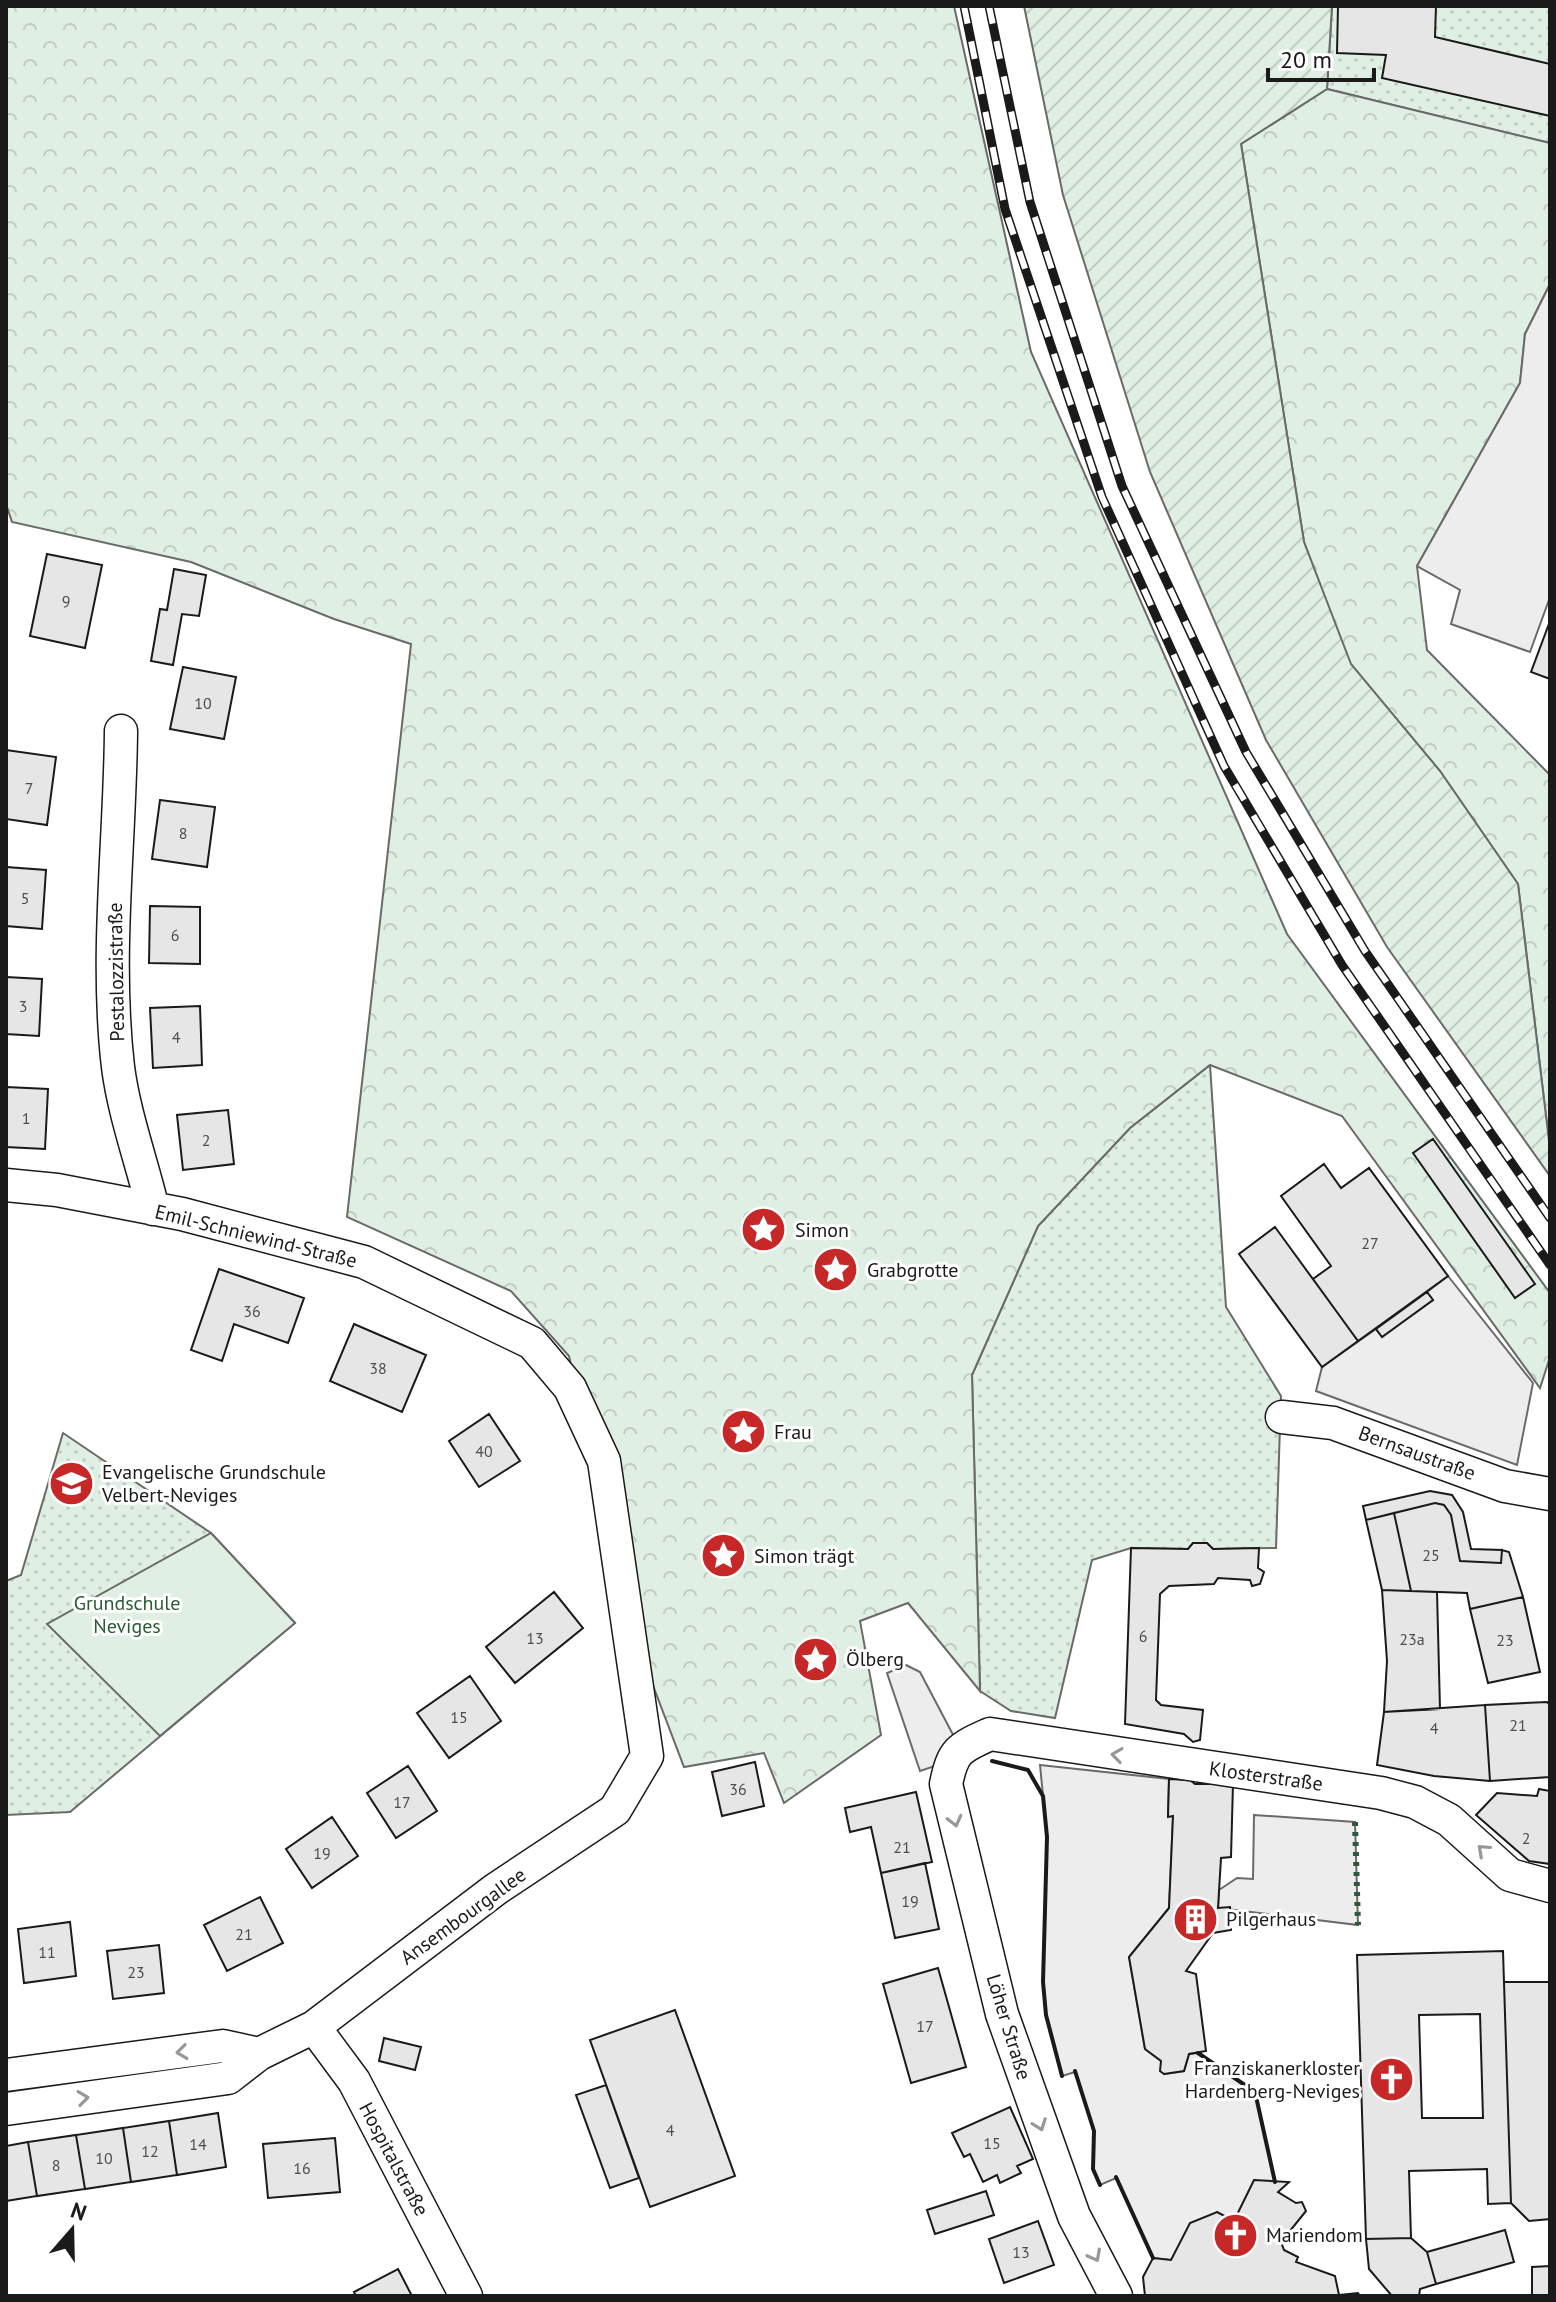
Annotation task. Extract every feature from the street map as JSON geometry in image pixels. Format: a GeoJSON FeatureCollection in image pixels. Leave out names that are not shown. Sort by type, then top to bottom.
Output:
{"type":"FeatureCollection","features":[{"type":"Feature","properties":{"kind":"street","name":"Pestalozzistraße"},"geometry":{"type":"LineString","coordinates":[[121,731],[121,798],[112,922],[118,1068],[153,1209]]}},
{"type":"Feature","properties":{"kind":"street","name":"Emil-Schniewind-Straße"},"geometry":{"type":"LineString","coordinates":[[6,1185],[57,1190],[182,1214],[364,1262],[532,1343],[570,1388],[604,1461],[647,1756]]}},
{"type":"Feature","properties":{"kind":"street","name":"Bernsaustraße"},"geometry":{"type":"LineString","coordinates":[[1282,1417],[1333,1423],[1505,1486],[1550,1494]]}},
{"type":"Feature","properties":{"kind":"street","name":"Klosterstraße"},"geometry":{"type":"LineString","coordinates":[[960,1748],[990,1734],[1381,1793],[1415,1802],[1449,1820],[1510,1875],[1550,1886]]}},
{"type":"Feature","properties":{"kind":"street","name":"Löher Straße"},"geometry":{"type":"LineString","coordinates":[[960,1748],[950,1761],[946,1784],[1002,2014],[1074,2216],[1116,2296]]}},
{"type":"Feature","properties":{"kind":"street","name":"Ansembourgallee"},"geometry":{"type":"LineString","coordinates":[[6,2109],[228,2078],[259,2054],[314,2027],[496,1889],[615,1810],[647,1756]]}},
{"type":"Feature","properties":{"kind":"street","name":"Hospitalstraße"},"geometry":{"type":"LineString","coordinates":[[314,2027],[354,2081],[466,2296]]}},
{"type":"Feature","properties":{"kind":"street"},"geometry":{"type":"LineString","coordinates":[[6,2075],[223,2046],[259,2054]]}},
{"type":"Feature","properties":{"kind":"green space"},"geometry":{"type":"Polygon","coordinates":[[[6,6],[954,6],[1031,352],[1287,934],[1550,1293],[1550,1357],[1540,1388],[1342,1116],[1210,1065],[1130,1128],[1038,1226],[972,1375],[980,1691],[908,1603],[860,1621],[881,1735],[784,1803],[764,1753],[684,1767],[622,1604],[569,1356],[511,1291],[347,1217],[411,644],[334,619],[191,562],[12,522],[6,504],[6,6]]]}},
{"type":"Feature","properties":{"kind":"green space"},"geometry":{"type":"Polygon","coordinates":[[[1024,6],[1332,6],[1327,89],[1241,144],[1304,542],[1351,664],[1440,771],[1518,884],[1550,1149],[1550,1176],[1387,947],[1266,740],[1150,472],[1063,195],[1024,6]]]}},
{"type":"Feature","properties":{"kind":"green space"},"geometry":{"type":"Polygon","coordinates":[[[1332,6],[1550,6],[1550,143],[1327,89],[1332,6]]]}},
{"type":"Feature","properties":{"kind":"green space"},"geometry":{"type":"Polygon","coordinates":[[[1327,89],[1550,143],[1550,284],[1525,334],[1520,383],[1417,566],[1427,650],[1550,775],[1550,1149],[1518,884],[1440,771],[1350,664],[1304,542],[1241,144],[1327,89]]]}},
{"type":"Feature","properties":{"kind":"green space"},"geometry":{"type":"Polygon","coordinates":[[[1210,1065],[1226,1307],[1281,1396],[1276,1548],[1213,1549],[1207,1543],[1193,1543],[1188,1549],[1131,1548],[1092,1560],[1055,1718],[1011,1711],[980,1691],[972,1375],[1038,1226],[1130,1128],[1210,1065]]]}},
{"type":"Feature","properties":{"kind":"green space","name":"Grundschule Neviges"},"geometry":{"type":"Polygon","coordinates":[[[63,1433],[211,1533],[295,1623],[70,1812],[6,1815],[6,1581],[21,1575],[63,1433]]]}},
{"type":"Feature","properties":{"kind":"green space"},"geometry":{"type":"Polygon","coordinates":[[[211,1533],[295,1623],[160,1736],[47,1624],[211,1533]]]}},
{"type":"Feature","properties":{"kind":"shaded area"},"geometry":{"type":"Polygon","coordinates":[[[1550,284],[1550,597],[1530,652],[1451,624],[1460,590],[1417,566],[1520,383],[1525,334],[1550,284]]]}},
{"type":"Feature","properties":{"kind":"shaded area"},"geometry":{"type":"Polygon","coordinates":[[[1448,1276],[1533,1383],[1517,1465],[1316,1391],[1322,1367],[1376,1329],[1382,1336],[1433,1300],[1427,1292],[1448,1276]]]}},
{"type":"Feature","properties":{"kind":"shaded area"},"geometry":{"type":"Polygon","coordinates":[[[906,1665],[920,1672],[960,1748],[950,1761],[920,1771],[887,1673],[906,1665]]]}},
{"type":"Feature","properties":{"kind":"shaded area"},"geometry":{"type":"Polygon","coordinates":[[[1040,1765],[1169,1779],[1168,1816],[1173,1816],[1169,1908],[1129,1957],[1145,2049],[1161,2061],[1164,2074],[1184,2071],[1189,2054],[1198,2053],[1255,2092],[1275,2182],[1254,2181],[1234,2221],[1217,2212],[1171,2260],[1153,2258],[1116,2178],[1100,2185],[1093,2169],[1094,2131],[1075,2072],[1062,2076],[1046,2015],[1043,1982],[1047,1837],[1040,1765]]]}},
{"type":"Feature","properties":{"kind":"shaded area"},"geometry":{"type":"Polygon","coordinates":[[[1254,1815],[1355,1822],[1358,1925],[1218,1908],[1219,1890],[1237,1878],[1253,1879],[1254,1815]]]}},
{"type":"Feature","properties":{"kind":"building"},"geometry":{"type":"Polygon","coordinates":[[[1338,6],[1436,6],[1435,37],[1550,64],[1550,116],[1382,78],[1386,55],[1337,53],[1338,6]]]}},
{"type":"Feature","properties":{"kind":"building"},"geometry":{"type":"Polygon","coordinates":[[[47,554],[102,565],[85,648],[30,636],[47,554]]]}},
{"type":"Feature","properties":{"kind":"building"},"geometry":{"type":"Polygon","coordinates":[[[174,569],[206,575],[199,616],[182,614],[173,665],[151,661],[160,609],[167,610],[174,569]]]}},
{"type":"Feature","properties":{"kind":"building"},"geometry":{"type":"Polygon","coordinates":[[[1550,621],[1550,679],[1531,672],[1550,621]]]}},
{"type":"Feature","properties":{"kind":"building"},"geometry":{"type":"Polygon","coordinates":[[[183,667],[236,677],[224,739],[170,729],[183,667]]]}},
{"type":"Feature","properties":{"kind":"building"},"geometry":{"type":"Polygon","coordinates":[[[6,750],[56,757],[47,825],[6,819],[6,750]]]}},
{"type":"Feature","properties":{"kind":"building"},"geometry":{"type":"Polygon","coordinates":[[[160,800],[215,807],[207,867],[152,859],[160,800]]]}},
{"type":"Feature","properties":{"kind":"building"},"geometry":{"type":"Polygon","coordinates":[[[6,867],[46,870],[42,929],[6,926],[6,867]]]}},
{"type":"Feature","properties":{"kind":"building"},"geometry":{"type":"Polygon","coordinates":[[[150,906],[200,907],[200,964],[149,963],[150,906]]]}},
{"type":"Feature","properties":{"kind":"building"},"geometry":{"type":"Polygon","coordinates":[[[6,977],[42,979],[39,1036],[6,1034],[6,977]]]}},
{"type":"Feature","properties":{"kind":"building"},"geometry":{"type":"Polygon","coordinates":[[[200,1006],[202,1065],[153,1068],[150,1008],[200,1006]]]}},
{"type":"Feature","properties":{"kind":"building"},"geometry":{"type":"Polygon","coordinates":[[[6,1087],[48,1089],[45,1149],[6,1147],[6,1087]]]}},
{"type":"Feature","properties":{"kind":"building"},"geometry":{"type":"Polygon","coordinates":[[[228,1110],[234,1164],[183,1170],[177,1115],[228,1110]]]}},
{"type":"Feature","properties":{"kind":"building"},"geometry":{"type":"Polygon","coordinates":[[[1433,1139],[1535,1284],[1515,1298],[1413,1153],[1433,1139]]]}},
{"type":"Feature","properties":{"kind":"building"},"geometry":{"type":"Polygon","coordinates":[[[1324,1164],[1341,1188],[1369,1168],[1448,1276],[1358,1341],[1313,1279],[1331,1266],[1281,1196],[1324,1164]]]}},
{"type":"Feature","properties":{"kind":"building"},"geometry":{"type":"Polygon","coordinates":[[[1275,1227],[1358,1341],[1322,1367],[1239,1254],[1275,1227]]]}},
{"type":"Feature","properties":{"kind":"building"},"geometry":{"type":"Polygon","coordinates":[[[219,1269],[304,1298],[288,1343],[234,1324],[222,1361],[191,1350],[219,1269]]]}},
{"type":"Feature","properties":{"kind":"building"},"geometry":{"type":"Polygon","coordinates":[[[1427,1292],[1433,1300],[1382,1337],[1376,1329],[1427,1292]]]}},
{"type":"Feature","properties":{"kind":"building"},"geometry":{"type":"Polygon","coordinates":[[[354,1324],[426,1355],[402,1412],[330,1381],[354,1324]]]}},
{"type":"Feature","properties":{"kind":"building"},"geometry":{"type":"Polygon","coordinates":[[[489,1414],[520,1461],[479,1487],[449,1441],[489,1414]]]}},
{"type":"Feature","properties":{"kind":"building"},"geometry":{"type":"Polygon","coordinates":[[[1430,1491],[1452,1495],[1463,1512],[1471,1549],[1502,1550],[1501,1563],[1460,1561],[1451,1515],[1444,1505],[1435,1503],[1366,1520],[1363,1506],[1430,1491]]]}},
{"type":"Feature","properties":{"kind":"building"},"geometry":{"type":"Polygon","coordinates":[[[1435,1503],[1444,1505],[1451,1515],[1460,1561],[1501,1563],[1502,1550],[1509,1552],[1523,1597],[1470,1609],[1467,1593],[1411,1591],[1394,1513],[1435,1503]]]}},
{"type":"Feature","properties":{"kind":"building"},"geometry":{"type":"Polygon","coordinates":[[[1394,1513],[1411,1591],[1382,1590],[1366,1520],[1394,1513]]]}},
{"type":"Feature","properties":{"kind":"building"},"geometry":{"type":"Polygon","coordinates":[[[1193,1543],[1207,1543],[1213,1549],[1259,1548],[1258,1568],[1264,1572],[1260,1584],[1252,1586],[1250,1580],[1218,1578],[1214,1584],[1169,1586],[1160,1594],[1156,1700],[1161,1705],[1203,1710],[1200,1740],[1193,1742],[1184,1734],[1125,1724],[1131,1548],[1188,1549],[1193,1543]]]}},
{"type":"Feature","properties":{"kind":"building"},"geometry":{"type":"Polygon","coordinates":[[[1382,1590],[1437,1592],[1440,1709],[1384,1712],[1387,1661],[1382,1590]]]}},
{"type":"Feature","properties":{"kind":"building"},"geometry":{"type":"Polygon","coordinates":[[[554,1592],[583,1628],[515,1683],[486,1647],[554,1592]]]}},
{"type":"Feature","properties":{"kind":"building"},"geometry":{"type":"Polygon","coordinates":[[[1523,1597],[1540,1672],[1488,1683],[1470,1609],[1523,1597]]]}},
{"type":"Feature","properties":{"kind":"building"},"geometry":{"type":"Polygon","coordinates":[[[470,1676],[501,1721],[449,1758],[417,1713],[470,1676]]]}},
{"type":"Feature","properties":{"kind":"building"},"geometry":{"type":"Polygon","coordinates":[[[1547,1702],[1550,1705],[1550,1777],[1490,1781],[1485,1705],[1547,1702]]]}},
{"type":"Feature","properties":{"kind":"building"},"geometry":{"type":"Polygon","coordinates":[[[1485,1705],[1490,1781],[1434,1776],[1377,1765],[1384,1712],[1485,1705]]]}},
{"type":"Feature","properties":{"kind":"building"},"geometry":{"type":"Polygon","coordinates":[[[755,1762],[764,1806],[722,1816],[712,1772],[755,1762]]]}},
{"type":"Feature","properties":{"kind":"building"},"geometry":{"type":"Polygon","coordinates":[[[408,1766],[437,1811],[396,1838],[367,1793],[408,1766]]]}},
{"type":"Feature","properties":{"kind":"building","name":"Pilgerhaus"},"geometry":{"type":"Polygon","coordinates":[[[1169,1779],[1190,1780],[1195,1784],[1233,1784],[1231,1857],[1221,1858],[1218,1908],[1230,1907],[1231,1930],[1213,1933],[1186,1971],[1196,1974],[1206,2051],[1189,2054],[1184,2071],[1164,2074],[1160,2071],[1161,2061],[1145,2049],[1129,1957],[1169,1908],[1173,1816],[1168,1817],[1169,1779]]]}},
{"type":"Feature","properties":{"kind":"building"},"geometry":{"type":"Polygon","coordinates":[[[1539,1789],[1550,1791],[1550,1864],[1529,1861],[1476,1815],[1497,1793],[1537,1796],[1539,1789]]]}},
{"type":"Feature","properties":{"kind":"building"},"geometry":{"type":"Polygon","coordinates":[[[916,1792],[932,1862],[881,1873],[871,1827],[850,1832],[845,1808],[916,1792]]]}},
{"type":"Feature","properties":{"kind":"building"},"geometry":{"type":"Polygon","coordinates":[[[332,1817],[358,1856],[312,1888],[286,1849],[332,1817]]]}},
{"type":"Feature","properties":{"kind":"building"},"geometry":{"type":"Polygon","coordinates":[[[925,1863],[939,1929],[895,1938],[881,1873],[925,1863]]]}},
{"type":"Feature","properties":{"kind":"building"},"geometry":{"type":"Polygon","coordinates":[[[260,1897],[283,1943],[227,1971],[204,1925],[260,1897]]]}},
{"type":"Feature","properties":{"kind":"building"},"geometry":{"type":"Polygon","coordinates":[[[70,1922],[76,1976],[24,1983],[18,1929],[70,1922]]]}},
{"type":"Feature","properties":{"kind":"building"},"geometry":{"type":"Polygon","coordinates":[[[159,1945],[164,1993],[113,1999],[107,1951],[159,1945]]]}},
{"type":"Feature","properties":{"kind":"building","name":"Franziskanerkloster Hardenberg-Neviges"},"geometry":{"type":"Polygon","coordinates":[[[1503,1951],[1511,2203],[1488,2204],[1487,2169],[1409,2171],[1411,2238],[1366,2239],[1357,1955],[1503,1951]],[[1480,2014],[1419,2015],[1422,2118],[1483,2118],[1480,2014]]]}},
{"type":"Feature","properties":{"kind":"building"},"geometry":{"type":"Polygon","coordinates":[[[938,1968],[966,2067],[911,2083],[883,1984],[938,1968]]]}},
{"type":"Feature","properties":{"kind":"building"},"geometry":{"type":"Polygon","coordinates":[[[1504,1982],[1550,1982],[1550,2219],[1529,2221],[1511,2203],[1504,1982]]]}},
{"type":"Feature","properties":{"kind":"building"},"geometry":{"type":"Polygon","coordinates":[[[675,2010],[735,2176],[650,2207],[590,2040],[675,2010]]]}},
{"type":"Feature","properties":{"kind":"building"},"geometry":{"type":"Polygon","coordinates":[[[384,2038],[421,2047],[415,2070],[379,2061],[384,2038]]]}},
{"type":"Feature","properties":{"kind":"building"},"geometry":{"type":"Polygon","coordinates":[[[606,2085],[639,2178],[610,2188],[576,2095],[606,2085]]]}},
{"type":"Feature","properties":{"kind":"building"},"geometry":{"type":"Polygon","coordinates":[[[1010,2107],[1033,2159],[1017,2166],[1021,2173],[1000,2183],[997,2175],[983,2182],[970,2154],[964,2157],[952,2133],[1010,2107]]]}},
{"type":"Feature","properties":{"kind":"building"},"geometry":{"type":"Polygon","coordinates":[[[218,2113],[226,2167],[177,2175],[169,2121],[218,2113]]]}},
{"type":"Feature","properties":{"kind":"building"},"geometry":{"type":"Polygon","coordinates":[[[169,2121],[177,2175],[131,2182],[123,2128],[169,2121]]]}},
{"type":"Feature","properties":{"kind":"building"},"geometry":{"type":"Polygon","coordinates":[[[123,2128],[131,2182],[85,2189],[76,2135],[123,2128]]]}},
{"type":"Feature","properties":{"kind":"building"},"geometry":{"type":"Polygon","coordinates":[[[76,2135],[85,2189],[37,2196],[28,2142],[76,2135]]]}},
{"type":"Feature","properties":{"kind":"building"},"geometry":{"type":"Polygon","coordinates":[[[335,2138],[340,2192],[268,2198],[263,2144],[335,2138]]]}},
{"type":"Feature","properties":{"kind":"building"},"geometry":{"type":"Polygon","coordinates":[[[28,2142],[37,2196],[6,2201],[6,2146],[28,2142]]]}},
{"type":"Feature","properties":{"kind":"building","name":"Mariendom"},"geometry":{"type":"Polygon","coordinates":[[[1254,2180],[1289,2182],[1278,2192],[1296,2203],[1302,2202],[1306,2211],[1281,2242],[1284,2250],[1298,2257],[1296,2262],[1335,2276],[1339,2295],[1358,2293],[1360,2296],[1145,2296],[1143,2277],[1153,2258],[1171,2260],[1190,2223],[1217,2212],[1234,2221],[1254,2180]]]}},
{"type":"Feature","properties":{"kind":"building"},"geometry":{"type":"Polygon","coordinates":[[[986,2191],[994,2215],[935,2234],[927,2210],[986,2191]]]}},
{"type":"Feature","properties":{"kind":"building"},"geometry":{"type":"Polygon","coordinates":[[[1038,2221],[1054,2265],[1004,2283],[989,2239],[1038,2221]]]}},
{"type":"Feature","properties":{"kind":"building"},"geometry":{"type":"Polygon","coordinates":[[[1505,2230],[1514,2262],[1436,2284],[1427,2252],[1505,2230]]]}},
{"type":"Feature","properties":{"kind":"building"},"geometry":{"type":"Polygon","coordinates":[[[1411,2238],[1427,2252],[1436,2284],[1420,2289],[1419,2296],[1392,2296],[1369,2269],[1366,2239],[1411,2238]]]}},
{"type":"Feature","properties":{"kind":"building"},"geometry":{"type":"Polygon","coordinates":[[[1550,2266],[1550,2296],[1532,2296],[1532,2267],[1550,2266]]]}},
{"type":"Feature","properties":{"kind":"building"},"geometry":{"type":"Polygon","coordinates":[[[398,2269],[412,2296],[356,2296],[354,2292],[398,2269]]]}},
{"type":"Feature","properties":{"kind":"railway"},"geometry":{"type":"LineString","coordinates":[[964,6],[1005,209],[1102,497],[1224,766],[1342,965],[1550,1265]]}},
{"type":"Feature","properties":{"kind":"railway"},"geometry":{"type":"LineString","coordinates":[[989,6],[1030,202],[1122,486],[1246,752],[1365,951],[1550,1218]]}},
{"type":"Feature","properties":{"kind":"hedge"},"geometry":{"type":"LineString","coordinates":[[1355,1822],[1358,1925]]}},
{"type":"Feature","properties":{"kind":"wall"},"geometry":{"type":"LineString","coordinates":[[992,1761],[1028,1770],[1043,1796],[1047,1837],[1043,1982],[1046,2015],[1062,2076]]}},
{"type":"Feature","properties":{"kind":"wall"},"geometry":{"type":"LineString","coordinates":[[1198,2053],[1255,2092],[1275,2182]]}},
{"type":"Feature","properties":{"kind":"wall"},"geometry":{"type":"LineString","coordinates":[[1075,2071],[1094,2131],[1093,2169],[1100,2185]]}},
{"type":"Feature","properties":{"kind":"wall"},"geometry":{"type":"LineString","coordinates":[[1116,2177],[1153,2258]]}},
{"type":"Feature","properties":{"kind":"place","name":"Simon"},"geometry":{"type":"Point","coordinates":[764,1230]}},
{"type":"Feature","properties":{"kind":"place","name":"Grabgrotte"},"geometry":{"type":"Point","coordinates":[836,1270]}},
{"type":"Feature","properties":{"kind":"place","name":"Frau"},"geometry":{"type":"Point","coordinates":[743,1432]}},
{"type":"Feature","properties":{"kind":"place","name":"Evangelische Grundschule Velbert-Neviges"},"geometry":{"type":"Point","coordinates":[71,1483]}},
{"type":"Feature","properties":{"kind":"place","name":"Simon trägt"},"geometry":{"type":"Point","coordinates":[723,1556]}},
{"type":"Feature","properties":{"kind":"place","name":"Ölberg"},"geometry":{"type":"Point","coordinates":[815,1659]}},
{"type":"Feature","properties":{"kind":"place","name":"Pilgerhaus"},"geometry":{"type":"Point","coordinates":[1195,1919]}},
{"type":"Feature","properties":{"kind":"place","name":"Franziskanerkloster Hardenberg-Neviges"},"geometry":{"type":"Point","coordinates":[1391,2080]}},
{"type":"Feature","properties":{"kind":"place","name":"Mariendom"},"geometry":{"type":"Point","coordinates":[1235,2235]}}]}
